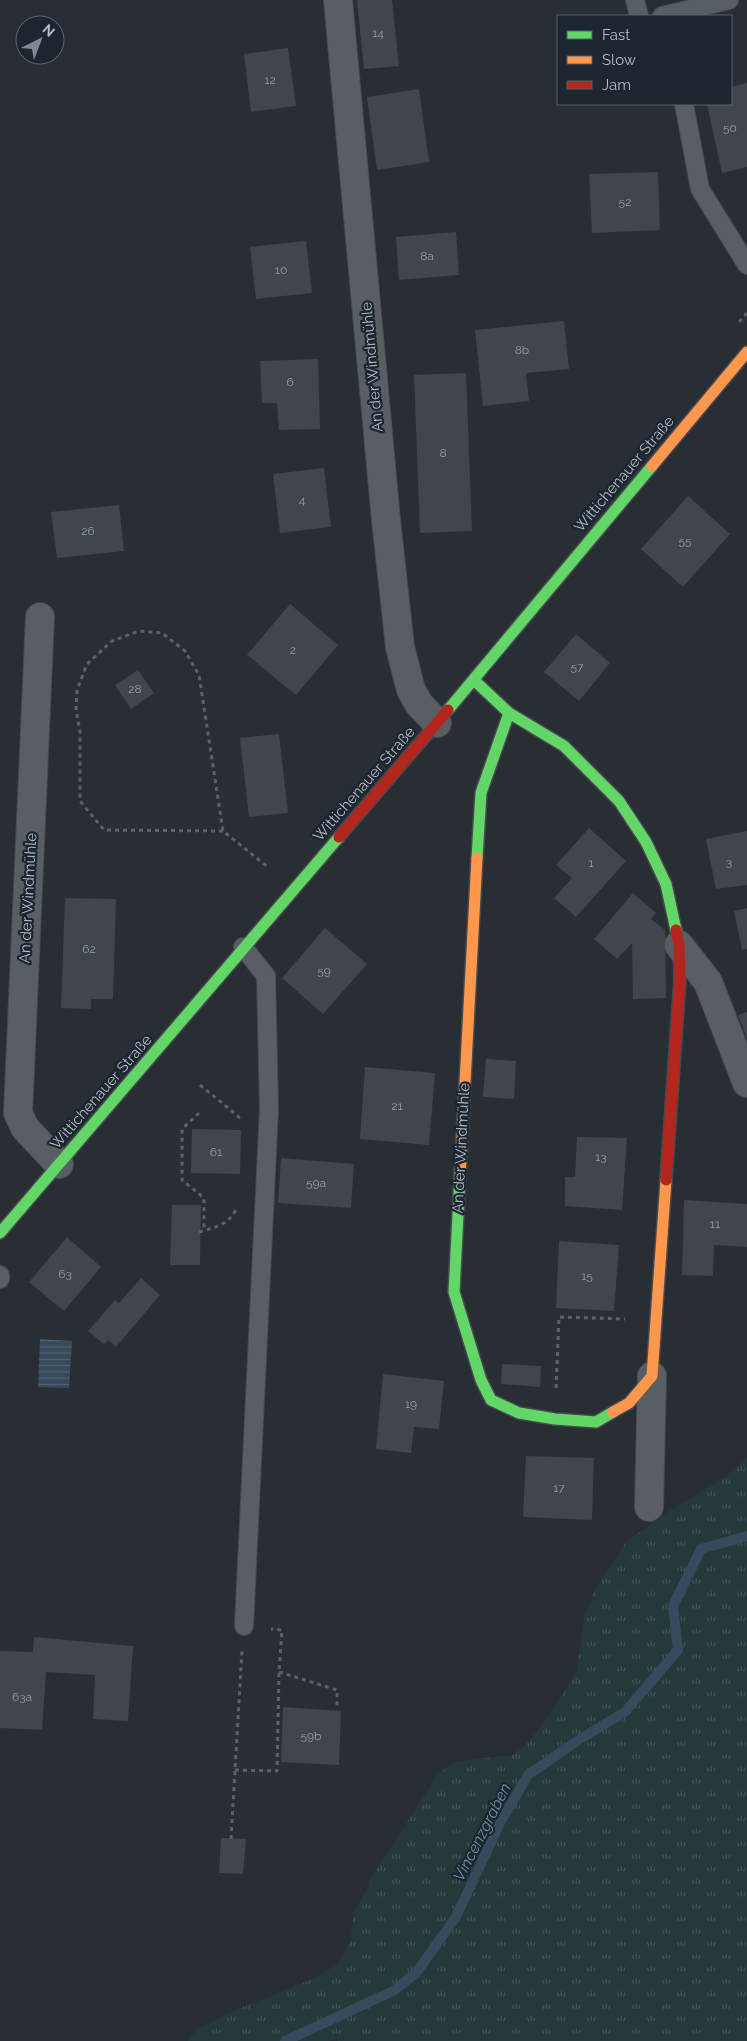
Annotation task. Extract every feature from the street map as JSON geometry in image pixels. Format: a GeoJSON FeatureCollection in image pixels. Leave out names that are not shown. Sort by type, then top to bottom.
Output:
{"type":"FeatureCollection","features":[{"type":"Feature","properties":{"kind":"street","name":"An der Windmühle"},"geometry":{"type":"LineString","coordinates":[[338,0],[386,520],[400,647],[411,690],[419,704],[437,723]]}},
{"type":"Feature","properties":{"kind":"street","name":"Wittichenauer Straße"},"geometry":{"type":"LineString","coordinates":[[0,1233],[243,947],[474,680],[747,352]]}},
{"type":"Feature","properties":{"kind":"street","name":"An der Windmühle"},"geometry":{"type":"LineString","coordinates":[[40,618],[18,1113],[25,1128],[59,1164]]}},
{"type":"Feature","properties":{"kind":"street"},"geometry":{"type":"LineString","coordinates":[[474,680],[509,713],[564,746],[619,802],[646,842],[666,884],[679,946],[680,979],[652,1376],[649,1507]]}},
{"type":"Feature","properties":{"kind":"street","name":"An der Windmühle"},"geometry":{"type":"LineString","coordinates":[[509,713],[481,792],[454,1292],[481,1380],[491,1400],[519,1413],[596,1422],[629,1403],[652,1376]]}},
{"type":"Feature","properties":{"kind":"street"},"geometry":{"type":"LineString","coordinates":[[679,946],[708,982],[747,1083]]}},
{"type":"Feature","properties":{"kind":"lane"},"geometry":{"type":"LineString","coordinates":[[635,0],[639,15]]}},
{"type":"Feature","properties":{"kind":"lane"},"geometry":{"type":"LineString","coordinates":[[669,15],[729,0]]}},
{"type":"Feature","properties":{"kind":"lane"},"geometry":{"type":"LineString","coordinates":[[684,105],[700,189],[747,265]]}},
{"type":"Feature","properties":{"kind":"lane"},"geometry":{"type":"LineString","coordinates":[[243,947],[266,976],[269,1109],[244,1626]]}},
{"type":"Feature","properties":{"kind":"path"},"geometry":{"type":"LineString","coordinates":[[223,831],[199,675],[185,651],[162,633],[140,631],[112,641],[87,664],[77,690],[76,710],[80,731],[80,801],[104,830],[223,831],[274,872]]}},
{"type":"Feature","properties":{"kind":"path"},"geometry":{"type":"LineString","coordinates":[[200,1085],[238,1116],[242,1123]]}},
{"type":"Feature","properties":{"kind":"path"},"geometry":{"type":"LineString","coordinates":[[199,1113],[182,1129],[182,1180],[204,1198],[204,1231]]}},
{"type":"Feature","properties":{"kind":"path"},"geometry":{"type":"LineString","coordinates":[[199,1232],[218,1227],[233,1217],[240,1200]]}},
{"type":"Feature","properties":{"kind":"path"},"geometry":{"type":"LineString","coordinates":[[555,1418],[559,1317],[656,1320]]}},
{"type":"Feature","properties":{"kind":"path"},"geometry":{"type":"LineString","coordinates":[[230,1839],[244,1626],[282,1630],[279,1672],[277,1771],[235,1770]]}},
{"type":"Feature","properties":{"kind":"path"},"geometry":{"type":"LineString","coordinates":[[279,1672],[337,1690],[337,1706]]}},
{"type":"Feature","properties":{"kind":"green space"},"geometry":{"type":"Polygon","coordinates":[[[747,1458],[747,2041],[338,2041],[337,2037],[329,2041],[188,2041],[196,2030],[226,2014],[310,1980],[337,1965],[350,1943],[354,1911],[372,1876],[437,1776],[449,1765],[460,1761],[512,1755],[529,1742],[558,1702],[577,1670],[584,1618],[595,1590],[626,1542],[674,1508],[724,1478],[747,1458]]]}},
{"type":"Feature","properties":{"kind":"water"},"geometry":{"type":"Polygon","coordinates":[[[40,1339],[72,1341],[69,1388],[38,1387],[40,1339]]]}},
{"type":"Feature","properties":{"kind":"building"},"geometry":{"type":"Polygon","coordinates":[[[357,0],[392,0],[399,66],[364,69],[357,0]]]}},
{"type":"Feature","properties":{"kind":"building"},"geometry":{"type":"Polygon","coordinates":[[[288,48],[296,106],[251,112],[244,54],[288,48]]]}},
{"type":"Feature","properties":{"kind":"building"},"geometry":{"type":"Polygon","coordinates":[[[747,83],[747,167],[722,173],[707,105],[732,105],[732,87],[747,83]]]}},
{"type":"Feature","properties":{"kind":"building"},"geometry":{"type":"Polygon","coordinates":[[[419,89],[429,162],[377,170],[367,97],[419,89]]]}},
{"type":"Feature","properties":{"kind":"building"},"geometry":{"type":"Polygon","coordinates":[[[658,172],[660,230],[592,233],[589,174],[658,172]]]}},
{"type":"Feature","properties":{"kind":"building"},"geometry":{"type":"Polygon","coordinates":[[[456,232],[459,275],[399,280],[396,237],[456,232]]]}},
{"type":"Feature","properties":{"kind":"building"},"geometry":{"type":"Polygon","coordinates":[[[306,241],[312,293],[256,299],[250,247],[306,241]]]}},
{"type":"Feature","properties":{"kind":"building"},"geometry":{"type":"Polygon","coordinates":[[[564,321],[569,369],[526,373],[529,401],[483,406],[475,330],[564,321]]]}},
{"type":"Feature","properties":{"kind":"building"},"geometry":{"type":"Polygon","coordinates":[[[318,359],[320,429],[279,430],[277,403],[262,403],[260,361],[318,359]]]}},
{"type":"Feature","properties":{"kind":"building"},"geometry":{"type":"Polygon","coordinates":[[[466,373],[472,531],[420,533],[414,375],[466,373]]]}},
{"type":"Feature","properties":{"kind":"building"},"geometry":{"type":"Polygon","coordinates":[[[324,468],[331,527],[280,533],[273,474],[324,468]]]}},
{"type":"Feature","properties":{"kind":"building"},"geometry":{"type":"Polygon","coordinates":[[[688,496],[730,534],[683,587],[641,549],[688,496]]]}},
{"type":"Feature","properties":{"kind":"building"},"geometry":{"type":"Polygon","coordinates":[[[119,505],[124,551],[57,558],[51,512],[119,505]]]}},
{"type":"Feature","properties":{"kind":"building"},"geometry":{"type":"Polygon","coordinates":[[[290,604],[338,645],[296,695],[247,655],[290,604]]]}},
{"type":"Feature","properties":{"kind":"building"},"geometry":{"type":"Polygon","coordinates":[[[576,634],[610,663],[579,701],[544,672],[576,634]]]}},
{"type":"Feature","properties":{"kind":"building"},"geometry":{"type":"Polygon","coordinates":[[[138,670],[154,693],[131,709],[115,685],[138,670]]]}},
{"type":"Feature","properties":{"kind":"building"},"geometry":{"type":"Polygon","coordinates":[[[279,734],[288,813],[249,817],[240,738],[279,734]]]}},
{"type":"Feature","properties":{"kind":"building"},"geometry":{"type":"Polygon","coordinates":[[[589,828],[626,861],[576,917],[554,898],[572,878],[556,865],[589,828]]]}},
{"type":"Feature","properties":{"kind":"building"},"geometry":{"type":"Polygon","coordinates":[[[747,831],[747,885],[716,889],[706,839],[747,831]]]}},
{"type":"Feature","properties":{"kind":"building"},"geometry":{"type":"Polygon","coordinates":[[[633,893],[656,913],[651,919],[665,930],[666,998],[633,999],[632,943],[617,959],[594,939],[633,893]]]}},
{"type":"Feature","properties":{"kind":"building"},"geometry":{"type":"Polygon","coordinates":[[[65,898],[116,899],[113,999],[91,999],[91,1009],[61,1008],[65,898]]]}},
{"type":"Feature","properties":{"kind":"building"},"geometry":{"type":"Polygon","coordinates":[[[747,908],[747,949],[742,950],[734,911],[747,908]]]}},
{"type":"Feature","properties":{"kind":"building"},"geometry":{"type":"Polygon","coordinates":[[[325,928],[367,964],[323,1014],[282,978],[325,928]]]}},
{"type":"Feature","properties":{"kind":"building"},"geometry":{"type":"Polygon","coordinates":[[[747,1012],[747,1039],[738,1015],[747,1012]]]}},
{"type":"Feature","properties":{"kind":"building"},"geometry":{"type":"Polygon","coordinates":[[[486,1059],[516,1061],[514,1099],[483,1097],[486,1059]]]}},
{"type":"Feature","properties":{"kind":"building"},"geometry":{"type":"Polygon","coordinates":[[[365,1067],[435,1073],[429,1145],[360,1139],[365,1067]]]}},
{"type":"Feature","properties":{"kind":"building"},"geometry":{"type":"Polygon","coordinates":[[[192,1129],[241,1130],[240,1174],[191,1173],[192,1129]]]}},
{"type":"Feature","properties":{"kind":"building"},"geometry":{"type":"Polygon","coordinates":[[[577,1137],[627,1138],[622,1210],[565,1206],[565,1177],[575,1177],[577,1137]]]}},
{"type":"Feature","properties":{"kind":"building"},"geometry":{"type":"Polygon","coordinates":[[[281,1158],[354,1164],[351,1208],[278,1203],[281,1158]]]}},
{"type":"Feature","properties":{"kind":"building"},"geometry":{"type":"Polygon","coordinates":[[[684,1200],[747,1204],[747,1247],[714,1245],[713,1276],[682,1275],[684,1200]]]}},
{"type":"Feature","properties":{"kind":"building"},"geometry":{"type":"Polygon","coordinates":[[[172,1205],[201,1205],[200,1265],[170,1265],[172,1205]]]}},
{"type":"Feature","properties":{"kind":"building"},"geometry":{"type":"Polygon","coordinates":[[[67,1237],[101,1267],[64,1311],[29,1282],[67,1237]]]}},
{"type":"Feature","properties":{"kind":"building"},"geometry":{"type":"Polygon","coordinates":[[[559,1241],[619,1245],[614,1311],[556,1308],[559,1241]]]}},
{"type":"Feature","properties":{"kind":"building"},"geometry":{"type":"Polygon","coordinates":[[[141,1278],[160,1295],[116,1347],[108,1340],[104,1344],[88,1331],[115,1300],[119,1303],[141,1278]]]}},
{"type":"Feature","properties":{"kind":"building"},"geometry":{"type":"Polygon","coordinates":[[[502,1364],[541,1366],[540,1387],[501,1384],[502,1364]]]}},
{"type":"Feature","properties":{"kind":"building"},"geometry":{"type":"Polygon","coordinates":[[[383,1374],[444,1381],[439,1429],[414,1427],[411,1453],[376,1449],[383,1374]]]}},
{"type":"Feature","properties":{"kind":"building"},"geometry":{"type":"Polygon","coordinates":[[[526,1456],[594,1458],[592,1520],[523,1517],[526,1456]]]}},
{"type":"Feature","properties":{"kind":"building"},"geometry":{"type":"Polygon","coordinates":[[[34,1637],[133,1646],[128,1721],[93,1719],[95,1675],[46,1672],[42,1730],[0,1728],[0,1651],[33,1652],[34,1637]]]}},
{"type":"Feature","properties":{"kind":"building"},"geometry":{"type":"Polygon","coordinates":[[[283,1707],[341,1711],[339,1765],[281,1762],[283,1707]]]}},
{"type":"Feature","properties":{"kind":"building"},"geometry":{"type":"Polygon","coordinates":[[[221,1838],[246,1839],[243,1874],[219,1873],[221,1838]]]}},
{"type":"Feature","properties":{"kind":"waterway","name":"Vincenzgraben"},"geometry":{"type":"LineString","coordinates":[[285,2041],[393,1991],[416,1973],[456,1917],[501,1821],[528,1775],[580,1739],[625,1712],[678,1650],[673,1606],[701,1549],[747,1536]]}},
{"type":"Feature","properties":{"kind":"traffic: fast"},"geometry":{"type":"LineString","coordinates":[[448,710],[652,466]]}},
{"type":"Feature","properties":{"kind":"traffic: fast"},"geometry":{"type":"LineString","coordinates":[[474,680],[509,713],[564,746],[619,801],[646,842],[666,884],[676,930]]}},
{"type":"Feature","properties":{"kind":"traffic: fast"},"geometry":{"type":"LineString","coordinates":[[477,858],[481,793],[509,713]]}},
{"type":"Feature","properties":{"kind":"traffic: fast"},"geometry":{"type":"LineString","coordinates":[[0,1233],[339,837]]}},
{"type":"Feature","properties":{"kind":"traffic: fast"},"geometry":{"type":"LineString","coordinates":[[460,1176],[454,1292],[481,1380],[491,1400],[519,1413],[555,1419],[596,1422],[613,1412]]}},
{"type":"Feature","properties":{"kind":"traffic: slow"},"geometry":{"type":"LineString","coordinates":[[652,466],[747,352]]}},
{"type":"Feature","properties":{"kind":"traffic: slow"},"geometry":{"type":"LineString","coordinates":[[460,1176],[477,858]]}},
{"type":"Feature","properties":{"kind":"traffic: slow"},"geometry":{"type":"LineString","coordinates":[[613,1412],[629,1403],[652,1376],[666,1180]]}},
{"type":"Feature","properties":{"kind":"traffic: jam"},"geometry":{"type":"LineString","coordinates":[[339,837],[448,710]]}},
{"type":"Feature","properties":{"kind":"traffic: jam"},"geometry":{"type":"LineString","coordinates":[[666,1180],[680,979],[679,945],[676,930]]}}]}
